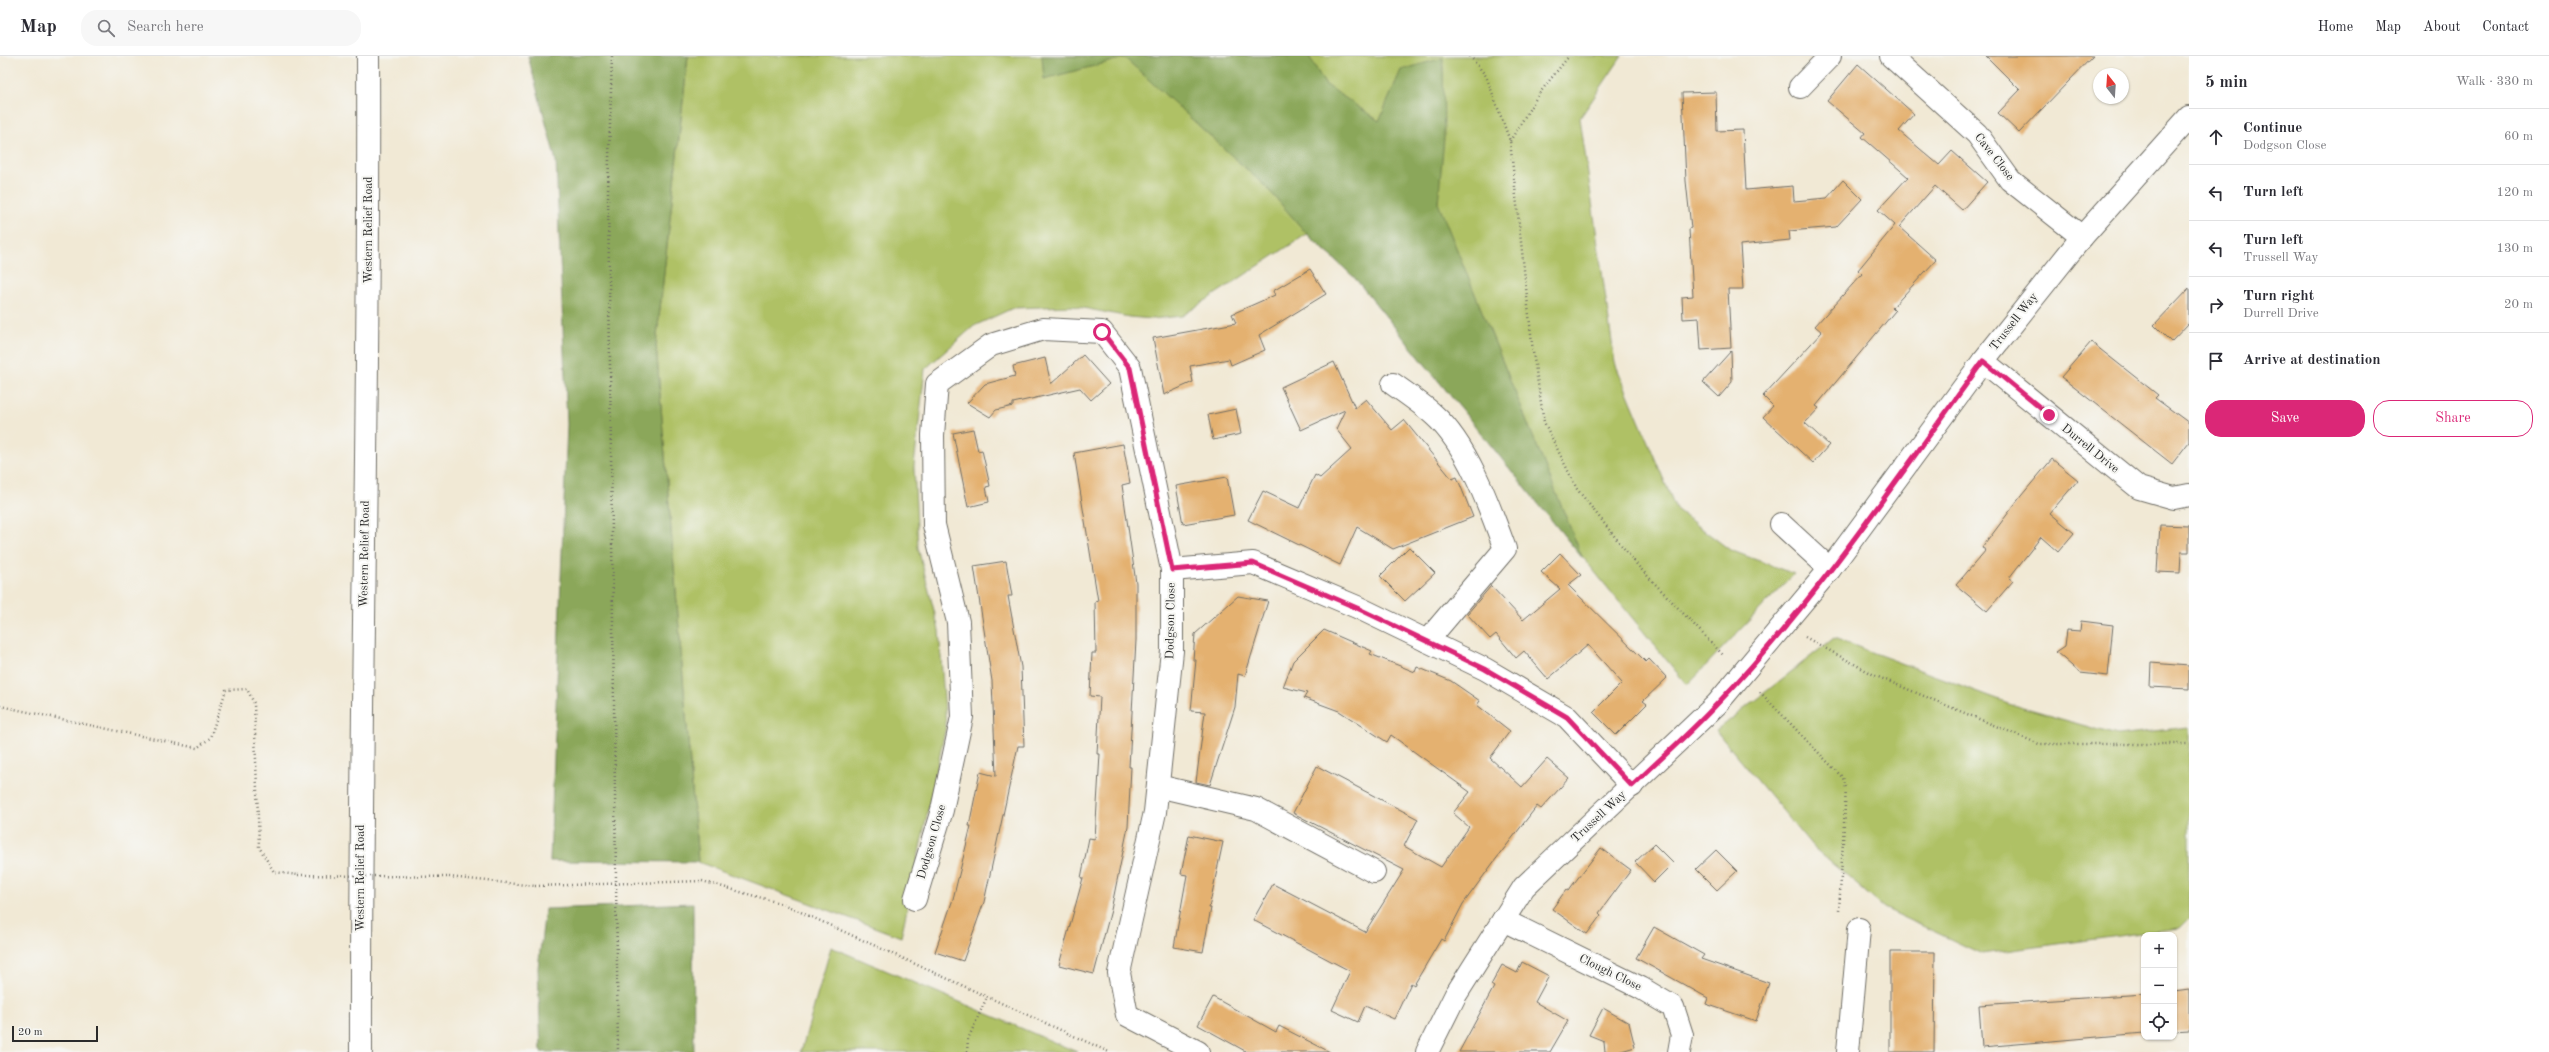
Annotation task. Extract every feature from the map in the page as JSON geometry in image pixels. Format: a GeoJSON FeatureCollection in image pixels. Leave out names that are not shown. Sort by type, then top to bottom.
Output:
{"type":"FeatureCollection","features":[{"type":"Feature","properties":{"kind":"main road","name":"Western Relief Road"},"geometry":{"type":"LineString","coordinates":[[361,1052],[362,705],[369,267],[368,56]]}},
{"type":"Feature","properties":{"kind":"main road"},"geometry":{"type":"LineString","coordinates":[[1800,87],[1830,56]]}},
{"type":"Feature","properties":{"kind":"main road","name":"Cave Close"},"geometry":{"type":"LineString","coordinates":[[1891,56],[1977,134],[2010,180],[2082,237]]}},
{"type":"Feature","properties":{"kind":"main road","name":"Trussell Way"},"geometry":{"type":"LineString","coordinates":[[1427,1052],[1455,996],[1524,887],[1717,704],[1743,675],[1786,625],[1830,569],[1983,361],[2082,237],[2189,117]]}},
{"type":"Feature","properties":{"kind":"main road","name":"Dodgson Close"},"geometry":{"type":"LineString","coordinates":[[915,899],[942,810],[962,717],[958,622],[934,525],[933,435],[937,384],[991,345],[1043,329],[1102,332],[1130,368],[1172,570],[1172,651],[1155,812],[1119,973],[1127,1015],[1198,1052]]}},
{"type":"Feature","properties":{"kind":"main road","name":"Durrell Drive"},"geometry":{"type":"LineString","coordinates":[[1983,361],[2139,488],[2174,498],[2189,495]]}},
{"type":"Feature","properties":{"kind":"main road"},"geometry":{"type":"LineString","coordinates":[[1393,384],[1435,416],[1464,454],[1488,503],[1506,549],[1426,641]]}},
{"type":"Feature","properties":{"kind":"main road"},"geometry":{"type":"LineString","coordinates":[[1781,524],[1830,569]]}},
{"type":"Feature","properties":{"kind":"main road"},"geometry":{"type":"LineString","coordinates":[[1172,570],[1253,563],[1426,641],[1485,669],[1567,717],[1632,786]]}},
{"type":"Feature","properties":{"kind":"main road"},"geometry":{"type":"LineString","coordinates":[[1158,786],[1256,810],[1374,872]]}},
{"type":"Feature","properties":{"kind":"main road","name":"Clough Close"},"geometry":{"type":"LineString","coordinates":[[1503,920],[1641,988],[1673,1006],[1682,1035],[1679,1052]]}},
{"type":"Feature","properties":{"kind":"main road"},"geometry":{"type":"LineString","coordinates":[[1848,1052],[1859,929]]}},
{"type":"Feature","properties":{"kind":"path"},"geometry":{"type":"LineString","coordinates":[[612,56],[608,192],[618,1052]]}},
{"type":"Feature","properties":{"kind":"path"},"geometry":{"type":"LineString","coordinates":[[1470,56],[1486,76],[1510,141],[1533,352],[1544,422],[1577,489],[1638,566],[1843,778],[1846,788],[1839,916]]}},
{"type":"Feature","properties":{"kind":"path"},"geometry":{"type":"LineString","coordinates":[[1510,141],[1538,96],[1569,56]]}},
{"type":"Feature","properties":{"kind":"path"},"geometry":{"type":"LineString","coordinates":[[1786,625],[1815,644],[1876,676],[2039,744],[2189,744]]}},
{"type":"Feature","properties":{"kind":"path"},"geometry":{"type":"LineString","coordinates":[[0,706],[197,748],[210,738],[226,690],[246,689],[254,703],[259,847],[274,872],[298,875],[449,877],[535,886],[702,881],[783,904],[1109,1052]]}},
{"type":"Feature","properties":{"kind":"path"},"geometry":{"type":"LineString","coordinates":[[967,1052],[968,1039],[987,996]]}},
{"type":"Feature","properties":{"kind":"green space"},"geometry":{"type":"Polygon","coordinates":[[[528,56],[688,56],[656,345],[698,862],[550,861],[567,424],[556,161],[528,56]]]}},
{"type":"Feature","properties":{"kind":"green space"},"geometry":{"type":"Polygon","coordinates":[[[688,56],[1622,56],[1580,118],[1615,363],[1676,509],[1730,550],[1794,574],[1687,685],[1354,277],[1307,234],[1182,316],[1152,319],[1129,317],[1073,306],[1013,308],[974,326],[925,369],[914,466],[918,548],[939,630],[946,726],[901,937],[698,862],[656,345],[688,56]]]}},
{"type":"Feature","properties":{"kind":"green space"},"geometry":{"type":"Polygon","coordinates":[[[1042,56],[1309,56],[1325,84],[1379,121],[1401,70],[1443,58],[1444,138],[1438,203],[1583,559],[1354,277],[1307,234],[1267,188],[1125,58],[1044,79],[1042,56]]]}},
{"type":"Feature","properties":{"kind":"green space"},"geometry":{"type":"Polygon","coordinates":[[[1834,638],[2019,707],[2117,735],[2189,727],[2189,918],[2179,928],[1982,954],[1884,908],[1814,848],[1716,731],[1834,638]]]}},
{"type":"Feature","properties":{"kind":"green space"},"geometry":{"type":"Polygon","coordinates":[[[693,903],[694,1052],[541,1052],[538,968],[545,909],[693,903]]]}},
{"type":"Feature","properties":{"kind":"green space"},"geometry":{"type":"Polygon","coordinates":[[[831,947],[1077,1052],[801,1052],[831,947]]]}},
{"type":"Feature","properties":{"kind":"building"},"geometry":{"type":"Polygon","coordinates":[[[1986,56],[2093,56],[2019,133],[1998,113],[2020,90],[1986,56]]]}},
{"type":"Feature","properties":{"kind":"building"},"geometry":{"type":"Polygon","coordinates":[[[1858,64],[1914,114],[1899,131],[1939,165],[1952,151],[1987,182],[1962,210],[1935,186],[1899,227],[1936,260],[1892,308],[1895,311],[1816,406],[1819,408],[1805,423],[1829,445],[1813,463],[1763,417],[1773,406],[1763,396],[1822,332],[1815,326],[1862,274],[1858,270],[1895,225],[1878,210],[1908,177],[1862,137],[1865,133],[1827,101],[1858,64]]]}},
{"type":"Feature","properties":{"kind":"building"},"geometry":{"type":"Polygon","coordinates":[[[1716,92],[1717,131],[1743,130],[1746,190],[1793,186],[1794,201],[1827,198],[1843,180],[1862,199],[1836,227],[1789,231],[1790,240],[1740,245],[1743,289],[1728,289],[1731,348],[1701,350],[1699,318],[1683,319],[1682,297],[1693,296],[1689,229],[1691,228],[1686,181],[1682,93],[1716,92]]]}},
{"type":"Feature","properties":{"kind":"building"},"geometry":{"type":"Polygon","coordinates":[[[1310,269],[1326,294],[1259,335],[1265,350],[1231,365],[1229,359],[1190,366],[1193,382],[1164,395],[1153,338],[1236,323],[1232,314],[1275,295],[1273,291],[1310,269]]]}},
{"type":"Feature","properties":{"kind":"building"},"geometry":{"type":"Polygon","coordinates":[[[2189,288],[2189,323],[2171,342],[2154,325],[2189,288]]]}},
{"type":"Feature","properties":{"kind":"building"},"geometry":{"type":"Polygon","coordinates":[[[2091,342],[2158,395],[2155,398],[2189,423],[2189,442],[2172,464],[2061,377],[2091,342]]]}},
{"type":"Feature","properties":{"kind":"building"},"geometry":{"type":"Polygon","coordinates":[[[1731,351],[1732,382],[1719,397],[1703,382],[1731,351]]]}},
{"type":"Feature","properties":{"kind":"building"},"geometry":{"type":"Polygon","coordinates":[[[1083,355],[1109,384],[1091,400],[1080,388],[1013,403],[1013,406],[996,410],[990,417],[967,403],[985,384],[1015,376],[1013,366],[1045,358],[1051,384],[1083,355]]]}},
{"type":"Feature","properties":{"kind":"building"},"geometry":{"type":"Polygon","coordinates":[[[1334,362],[1355,408],[1366,399],[1392,430],[1404,420],[1452,479],[1457,477],[1473,517],[1393,549],[1357,527],[1340,565],[1248,520],[1263,491],[1299,508],[1315,475],[1320,478],[1352,449],[1336,429],[1345,410],[1301,430],[1281,387],[1334,362]]]}},
{"type":"Feature","properties":{"kind":"building"},"geometry":{"type":"Polygon","coordinates":[[[1236,409],[1241,434],[1213,440],[1208,415],[1236,409]]]}},
{"type":"Feature","properties":{"kind":"building"},"geometry":{"type":"Polygon","coordinates":[[[973,429],[978,451],[982,450],[990,486],[986,487],[989,502],[968,507],[953,433],[973,429]]]}},
{"type":"Feature","properties":{"kind":"building"},"geometry":{"type":"Polygon","coordinates":[[[1123,444],[1130,483],[1122,485],[1136,583],[1136,640],[1129,767],[1131,767],[1128,827],[1111,910],[1094,974],[1059,965],[1083,878],[1081,878],[1089,838],[1095,839],[1100,754],[1097,754],[1100,697],[1090,696],[1092,653],[1096,653],[1095,602],[1098,601],[1074,453],[1123,444]]]}},
{"type":"Feature","properties":{"kind":"building"},"geometry":{"type":"Polygon","coordinates":[[[2052,459],[2078,480],[2050,513],[2074,533],[2058,552],[2041,537],[2009,578],[2013,581],[1987,611],[1956,585],[1986,550],[1982,548],[2021,496],[2052,459]]]}},
{"type":"Feature","properties":{"kind":"building"},"geometry":{"type":"Polygon","coordinates":[[[1227,477],[1234,515],[1183,524],[1176,486],[1227,477]]]}},
{"type":"Feature","properties":{"kind":"building"},"geometry":{"type":"Polygon","coordinates":[[[2160,525],[2189,526],[2189,552],[2181,552],[2180,573],[2157,572],[2160,525]]]}},
{"type":"Feature","properties":{"kind":"building"},"geometry":{"type":"Polygon","coordinates":[[[1409,547],[1435,573],[1405,601],[1380,576],[1409,547]]]}},
{"type":"Feature","properties":{"kind":"building"},"geometry":{"type":"Polygon","coordinates":[[[1560,553],[1581,575],[1568,585],[1646,662],[1649,659],[1667,678],[1643,701],[1647,704],[1616,735],[1593,712],[1622,683],[1588,645],[1548,679],[1524,651],[1516,658],[1496,634],[1490,639],[1467,614],[1491,586],[1523,620],[1560,589],[1541,572],[1560,553]]]}},
{"type":"Feature","properties":{"kind":"building"},"geometry":{"type":"Polygon","coordinates":[[[1006,561],[1012,596],[1008,596],[1021,667],[1024,746],[1018,746],[984,902],[963,961],[935,952],[953,899],[971,826],[969,826],[980,772],[996,776],[992,681],[974,566],[1006,561]]]}},
{"type":"Feature","properties":{"kind":"building"},"geometry":{"type":"Polygon","coordinates":[[[1238,596],[1268,601],[1245,676],[1238,674],[1235,707],[1210,785],[1196,782],[1205,712],[1191,711],[1196,660],[1193,660],[1195,634],[1238,596]]]}},
{"type":"Feature","properties":{"kind":"building"},"geometry":{"type":"Polygon","coordinates":[[[2081,621],[2113,625],[2108,676],[2080,673],[2056,652],[2065,646],[2067,630],[2080,631],[2081,621]]]}},
{"type":"Feature","properties":{"kind":"building"},"geometry":{"type":"Polygon","coordinates":[[[1324,630],[1372,651],[1370,654],[1415,672],[1417,667],[1451,681],[1480,701],[1477,705],[1510,731],[1490,758],[1522,787],[1547,759],[1569,778],[1541,809],[1537,806],[1463,904],[1444,941],[1441,939],[1414,985],[1411,983],[1394,1019],[1365,1006],[1358,1022],[1332,1010],[1350,971],[1253,920],[1273,884],[1365,932],[1404,870],[1293,813],[1317,766],[1418,819],[1404,846],[1441,867],[1469,827],[1453,813],[1470,792],[1391,735],[1387,742],[1339,711],[1304,698],[1307,693],[1283,687],[1293,661],[1324,630]]]}},
{"type":"Feature","properties":{"kind":"building"},"geometry":{"type":"Polygon","coordinates":[[[2151,663],[2189,666],[2189,689],[2150,687],[2151,663]]]}},
{"type":"Feature","properties":{"kind":"building"},"geometry":{"type":"Polygon","coordinates":[[[1189,835],[1223,842],[1209,908],[1211,908],[1203,952],[1174,947],[1187,875],[1181,874],[1189,835]]]}},
{"type":"Feature","properties":{"kind":"building"},"geometry":{"type":"Polygon","coordinates":[[[1654,844],[1673,863],[1654,882],[1635,862],[1654,844]]]}},
{"type":"Feature","properties":{"kind":"building"},"geometry":{"type":"Polygon","coordinates":[[[1601,848],[1631,870],[1599,913],[1601,915],[1587,934],[1552,909],[1566,890],[1568,891],[1601,848]]]}},
{"type":"Feature","properties":{"kind":"building"},"geometry":{"type":"Polygon","coordinates":[[[1716,850],[1737,871],[1717,890],[1696,869],[1716,850]]]}},
{"type":"Feature","properties":{"kind":"building"},"geometry":{"type":"Polygon","coordinates":[[[1654,927],[1704,955],[1701,959],[1769,983],[1756,1021],[1706,1004],[1708,998],[1636,958],[1654,927]]]}},
{"type":"Feature","properties":{"kind":"building"},"geometry":{"type":"Polygon","coordinates":[[[1890,952],[1935,952],[1934,1052],[1890,1052],[1890,952]]]}},
{"type":"Feature","properties":{"kind":"building"},"geometry":{"type":"Polygon","coordinates":[[[1522,962],[1549,976],[1535,1002],[1568,1021],[1550,1052],[1459,1052],[1494,987],[1491,985],[1502,965],[1517,973],[1522,962]]]}},
{"type":"Feature","properties":{"kind":"building"},"geometry":{"type":"Polygon","coordinates":[[[2189,990],[2189,1030],[2177,1031],[2177,992],[2189,990]]]}},
{"type":"Feature","properties":{"kind":"building"},"geometry":{"type":"Polygon","coordinates":[[[2141,994],[2141,1033],[1982,1047],[1979,1005],[2141,994]]]}},
{"type":"Feature","properties":{"kind":"building"},"geometry":{"type":"Polygon","coordinates":[[[1213,997],[1276,1032],[1279,1026],[1330,1052],[1247,1052],[1198,1025],[1213,997]]]}},
{"type":"Feature","properties":{"kind":"building"},"geometry":{"type":"Polygon","coordinates":[[[1603,1008],[1629,1023],[1635,1047],[1618,1052],[1605,1052],[1604,1041],[1589,1035],[1603,1008]]]}},
{"type":"Feature","properties":{"kind":"route"},"geometry":{"type":"LineString","coordinates":[[1102,332],[1130,368],[1172,570],[1253,563],[1300,582],[1357,608],[1485,669],[1567,717],[1632,786],[1717,704],[1786,625],[1830,569],[1983,361],[2049,415]]}}]}
